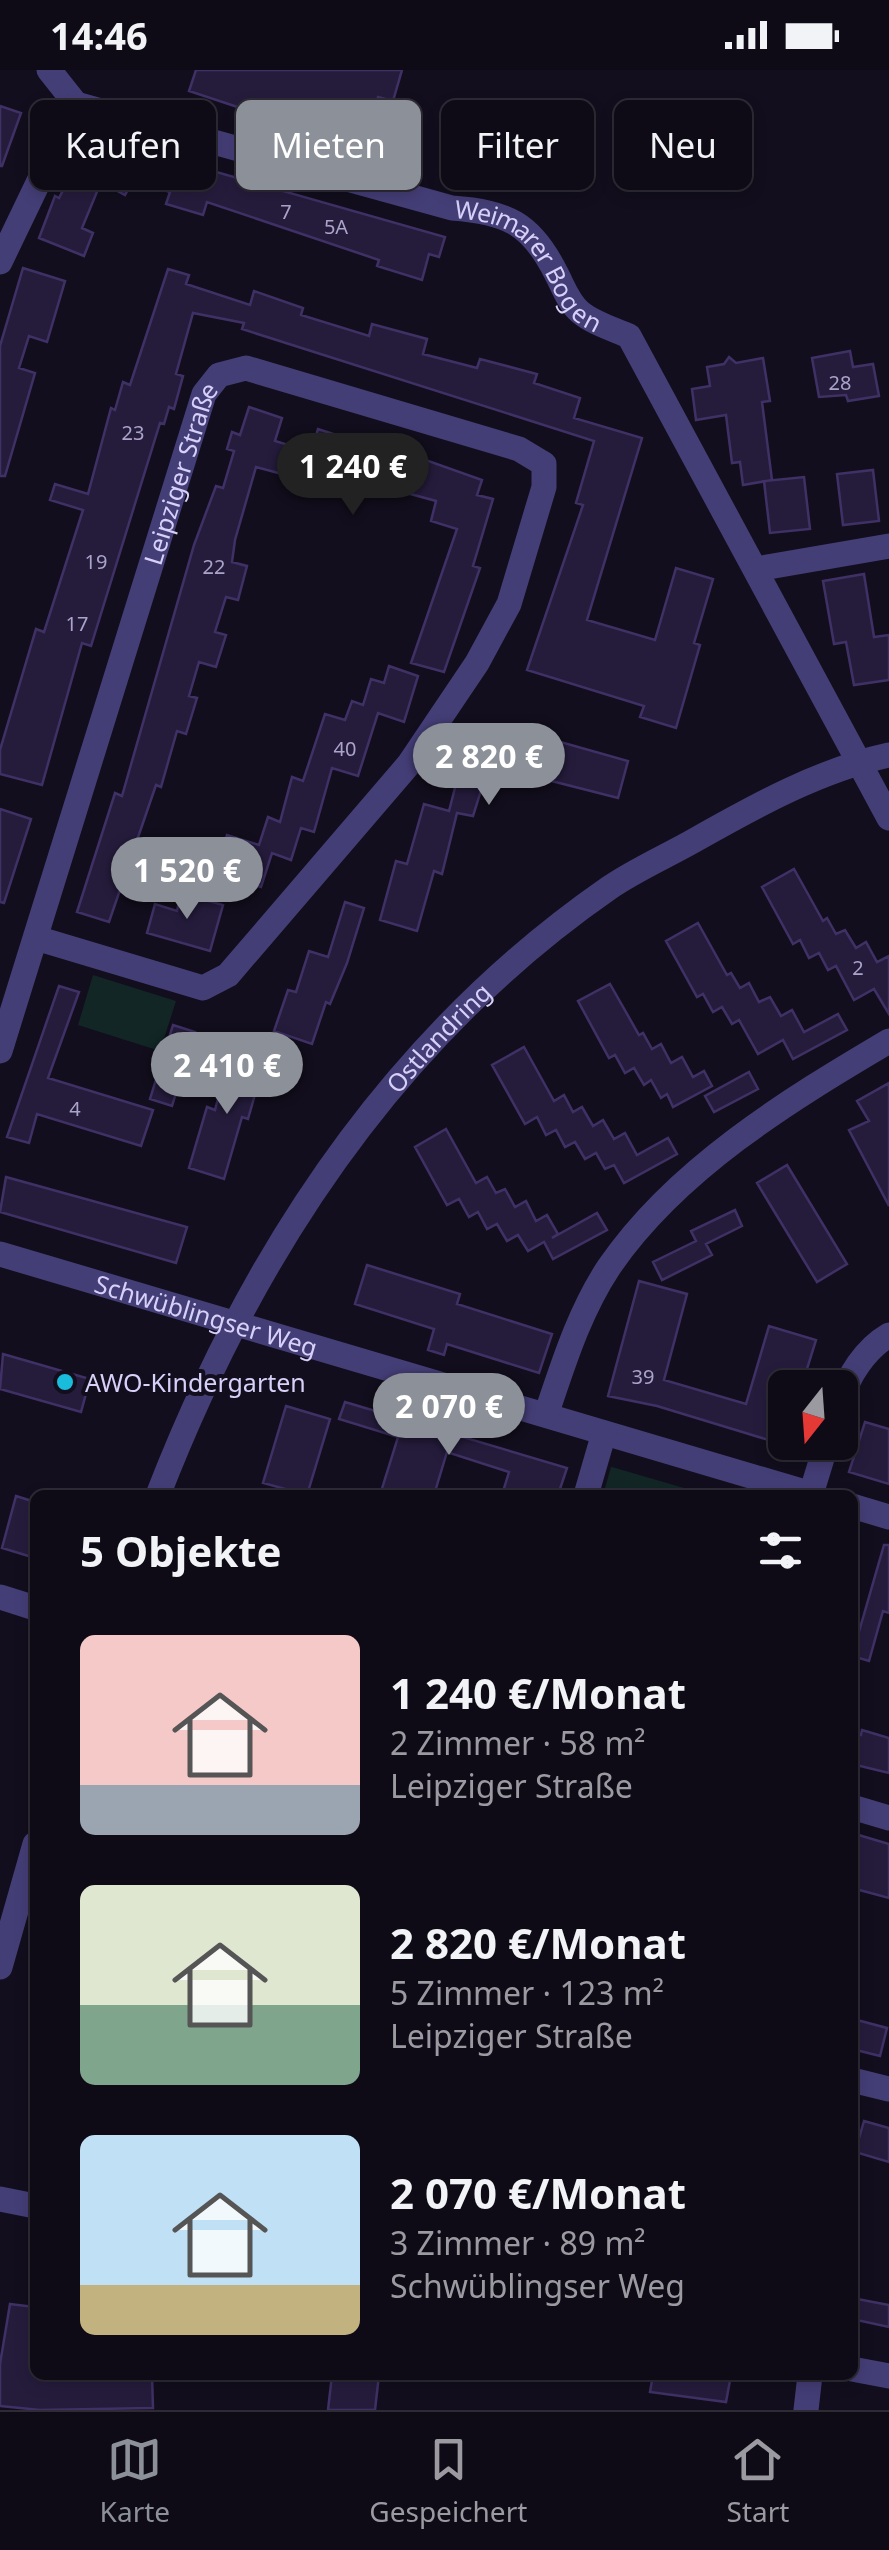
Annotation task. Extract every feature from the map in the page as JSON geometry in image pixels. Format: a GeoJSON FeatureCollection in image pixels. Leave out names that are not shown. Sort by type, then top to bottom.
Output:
{"type":"FeatureCollection","features":[{"type":"Feature","properties":{"kind":"street"},"geometry":{"type":"LineString","coordinates":[[49,70],[73,100]]}},
{"type":"Feature","properties":{"kind":"street","name":"Weimarer Bogen"},"geometry":{"type":"LineString","coordinates":[[216,143],[433,203],[488,211],[515,222],[540,242],[570,300],[582,314],[628,336],[756,570]]}},
{"type":"Feature","properties":{"kind":"street"},"geometry":{"type":"LineString","coordinates":[[0,262],[35,190]]}},
{"type":"Feature","properties":{"kind":"street","name":"Leipziger Straße"},"geometry":{"type":"LineString","coordinates":[[0,1051],[204,394],[219,374],[246,368],[519,449],[544,464],[544,487],[509,604],[477,663],[409,764],[228,975],[203,988],[36,938]]}},
{"type":"Feature","properties":{"kind":"street"},"geometry":{"type":"LineString","coordinates":[[889,546],[756,570],[889,818]]}},
{"type":"Feature","properties":{"kind":"street","name":"Ostlandring"},"geometry":{"type":"LineString","coordinates":[[160,1490],[234,1324],[299,1208],[382,1095],[488,987],[609,888],[808,781],[889,754]]}},
{"type":"Feature","properties":{"kind":"street"},"geometry":{"type":"LineString","coordinates":[[546,1416],[572,1341],[610,1266],[678,1189],[808,1089],[889,1041]]}},
{"type":"Feature","properties":{"kind":"street","name":"Schwüblingser Weg"},"geometry":{"type":"LineString","coordinates":[[0,1254],[799,1490]]}},
{"type":"Feature","properties":{"kind":"street"},"geometry":{"type":"LineString","coordinates":[[857,1370],[887,1341]]}},
{"type":"Feature","properties":{"kind":"street"},"geometry":{"type":"LineString","coordinates":[[587,1490],[604,1433]]}},
{"type":"Feature","properties":{"kind":"street"},"geometry":{"type":"LineString","coordinates":[[814,1490],[822,1460]]}},
{"type":"Feature","properties":{"kind":"street"},"geometry":{"type":"LineString","coordinates":[[858,1508],[889,1517]]}},
{"type":"Feature","properties":{"kind":"street"},"geometry":{"type":"LineString","coordinates":[[0,1596],[30,1606]]}},
{"type":"Feature","properties":{"kind":"street"},"geometry":{"type":"LineString","coordinates":[[858,1810],[889,1818]]}},
{"type":"Feature","properties":{"kind":"street"},"geometry":{"type":"LineString","coordinates":[[0,1967],[30,1862]]}},
{"type":"Feature","properties":{"kind":"street"},"geometry":{"type":"LineString","coordinates":[[858,2081],[889,2089]]}},
{"type":"Feature","properties":{"kind":"street"},"geometry":{"type":"LineString","coordinates":[[0,2198],[30,2205]]}},
{"type":"Feature","properties":{"kind":"street"},"geometry":{"type":"LineString","coordinates":[[858,2370],[889,2376]]}},
{"type":"Feature","properties":{"kind":"street"},"geometry":{"type":"LineString","coordinates":[[806,2410],[809,2380]]}},
{"type":"Feature","properties":{"kind":"green space"},"geometry":{"type":"Polygon","coordinates":[[[93,975],[176,1001],[160,1051],[78,1025],[93,975]]]}},
{"type":"Feature","properties":{"kind":"green space"},"geometry":{"type":"Polygon","coordinates":[[[612,1467],[691,1490],[604,1490],[612,1467]]]}},
{"type":"Feature","properties":{"kind":"building"},"geometry":{"type":"Polygon","coordinates":[[[196,70],[402,70],[393,100],[236,100],[236,106],[189,91],[196,70]]]}},
{"type":"Feature","properties":{"kind":"building"},"geometry":{"type":"Polygon","coordinates":[[[0,106],[21,113],[2,166],[0,166],[0,106]]]}},
{"type":"Feature","properties":{"kind":"building"},"geometry":{"type":"Polygon","coordinates":[[[216,172],[236,178],[236,190],[280,190],[445,237],[439,257],[429,254],[422,280],[377,266],[379,260],[207,202],[203,215],[166,204],[170,192],[164,190],[216,190],[216,172]]]}},
{"type":"Feature","properties":{"kind":"building"},"geometry":{"type":"Polygon","coordinates":[[[63,190],[98,190],[82,228],[93,233],[84,256],[39,238],[55,196],[59,198],[63,190]]]}},
{"type":"Feature","properties":{"kind":"building"},"geometry":{"type":"Polygon","coordinates":[[[23,268],[65,281],[47,342],[29,336],[19,368],[35,373],[5,476],[0,476],[0,346],[23,268]]]}},
{"type":"Feature","properties":{"kind":"building"},"geometry":{"type":"Polygon","coordinates":[[[168,269],[189,275],[186,284],[250,305],[254,291],[303,308],[301,315],[369,336],[372,324],[427,339],[423,354],[477,368],[480,359],[537,374],[534,383],[580,398],[574,418],[642,438],[587,620],[655,640],[676,568],[713,579],[694,643],[700,645],[676,728],[640,717],[644,706],[527,670],[583,505],[576,503],[594,441],[242,329],[244,323],[193,313],[176,374],[183,376],[174,409],[169,407],[164,424],[160,423],[91,646],[82,643],[42,785],[0,774],[0,750],[36,629],[44,632],[83,510],[50,500],[55,484],[88,494],[111,408],[115,410],[123,382],[130,385],[168,269]]]}},
{"type":"Feature","properties":{"kind":"building"},"geometry":{"type":"Polygon","coordinates":[[[850,351],[853,367],[873,364],[879,396],[848,401],[846,395],[819,397],[812,358],[850,351]]]}},
{"type":"Feature","properties":{"kind":"building"},"geometry":{"type":"Polygon","coordinates":[[[729,357],[736,363],[763,358],[770,401],[762,402],[772,480],[743,485],[740,462],[732,463],[726,415],[696,420],[692,389],[710,386],[707,367],[724,364],[729,357]]]}},
{"type":"Feature","properties":{"kind":"building"},"geometry":{"type":"Polygon","coordinates":[[[249,407],[282,418],[275,441],[311,452],[318,429],[365,444],[364,448],[421,465],[423,459],[482,480],[477,495],[493,499],[473,566],[480,568],[444,672],[411,663],[457,529],[431,521],[436,501],[312,467],[308,481],[256,467],[232,562],[247,566],[238,600],[226,597],[215,632],[226,635],[216,667],[199,662],[189,696],[197,698],[186,734],[177,731],[161,787],[156,785],[109,922],[77,912],[115,793],[122,796],[194,545],[216,486],[223,488],[234,451],[227,449],[232,432],[240,435],[249,407]]]}},
{"type":"Feature","properties":{"kind":"building"},"geometry":{"type":"Polygon","coordinates":[[[873,470],[879,521],[843,525],[837,474],[873,470]]]}},
{"type":"Feature","properties":{"kind":"building"},"geometry":{"type":"Polygon","coordinates":[[[804,477],[810,529],[770,533],[764,481],[804,477]]]}},
{"type":"Feature","properties":{"kind":"building"},"geometry":{"type":"Polygon","coordinates":[[[864,574],[874,637],[889,635],[889,680],[854,685],[846,642],[834,644],[823,581],[864,574]]]}},
{"type":"Feature","properties":{"kind":"building"},"geometry":{"type":"Polygon","coordinates":[[[389,666],[418,676],[404,722],[378,713],[358,776],[332,768],[314,832],[301,828],[291,860],[272,853],[261,887],[222,875],[228,855],[221,853],[227,835],[259,845],[268,817],[280,822],[292,777],[303,781],[325,714],[345,720],[352,701],[363,705],[371,679],[384,683],[389,666]]]}},
{"type":"Feature","properties":{"kind":"building"},"geometry":{"type":"Polygon","coordinates":[[[480,727],[548,746],[550,739],[628,761],[618,798],[489,765],[473,816],[457,813],[442,874],[434,871],[417,931],[380,920],[396,861],[407,864],[424,804],[449,811],[456,784],[464,786],[480,727]]]}},
{"type":"Feature","properties":{"kind":"building"},"geometry":{"type":"Polygon","coordinates":[[[0,809],[31,819],[4,903],[0,902],[0,809]]]}},
{"type":"Feature","properties":{"kind":"building"},"geometry":{"type":"Polygon","coordinates":[[[794,869],[823,921],[827,918],[836,934],[845,930],[856,948],[866,942],[877,962],[889,956],[889,1014],[874,989],[854,1000],[836,966],[828,970],[819,953],[809,958],[800,940],[793,944],[762,887],[794,869]]]}},
{"type":"Feature","properties":{"kind":"building"},"geometry":{"type":"Polygon","coordinates":[[[181,893],[223,905],[210,951],[147,933],[155,904],[177,911],[181,893]]]}},
{"type":"Feature","properties":{"kind":"building"},"geometry":{"type":"Polygon","coordinates":[[[345,902],[364,908],[347,963],[330,1004],[326,1002],[312,1044],[274,1031],[288,990],[296,992],[309,951],[328,957],[345,902]]]}},
{"type":"Feature","properties":{"kind":"building"},"geometry":{"type":"Polygon","coordinates":[[[698,923],[727,975],[731,973],[740,988],[749,983],[759,1002],[770,997],[781,1016],[792,1010],[804,1032],[838,1014],[847,1030],[793,1059],[783,1040],[758,1054],[739,1020],[732,1024],[722,1007],[713,1012],[703,994],[697,997],[666,941],[698,923]]]}},
{"type":"Feature","properties":{"kind":"building"},"geometry":{"type":"Polygon","coordinates":[[[610,984],[639,1035],[643,1033],[652,1049],[661,1044],[671,1063],[682,1057],[693,1077],[704,1071],[712,1086],[673,1107],[667,1094],[661,1098],[651,1080],[644,1085],[634,1068],[625,1073],[615,1055],[609,1058],[578,1001],[610,984]]]}},
{"type":"Feature","properties":{"kind":"building"},"geometry":{"type":"Polygon","coordinates":[[[59,986],[79,992],[48,1078],[153,1110],[141,1146],[37,1114],[29,1143],[7,1137],[59,986]]]}},
{"type":"Feature","properties":{"kind":"building"},"geometry":{"type":"Polygon","coordinates":[[[173,1025],[195,1032],[172,1106],[150,1099],[173,1025]]]}},
{"type":"Feature","properties":{"kind":"building"},"geometry":{"type":"Polygon","coordinates":[[[524,1047],[554,1101],[564,1095],[573,1112],[582,1107],[593,1126],[603,1120],[614,1139],[625,1133],[637,1155],[668,1138],[677,1154],[624,1183],[614,1165],[605,1169],[596,1153],[585,1159],[575,1142],[565,1147],[556,1130],[546,1135],[537,1117],[525,1124],[492,1065],[524,1047]]]}},
{"type":"Feature","properties":{"kind":"building"},"geometry":{"type":"Polygon","coordinates":[[[230,1054],[264,1063],[248,1119],[242,1117],[224,1179],[189,1168],[207,1107],[215,1110],[230,1054]]]}},
{"type":"Feature","properties":{"kind":"building"},"geometry":{"type":"Polygon","coordinates":[[[749,1072],[758,1089],[714,1112],[705,1096],[749,1072]]]}},
{"type":"Feature","properties":{"kind":"building"},"geometry":{"type":"Polygon","coordinates":[[[889,1083],[889,1206],[849,1130],[869,1121],[857,1101],[889,1083]]]}},
{"type":"Feature","properties":{"kind":"building"},"geometry":{"type":"Polygon","coordinates":[[[446,1129],[476,1183],[487,1177],[496,1193],[505,1189],[515,1207],[526,1201],[536,1221],[547,1215],[558,1234],[552,1238],[597,1213],[607,1230],[553,1259],[544,1242],[528,1251],[518,1235],[507,1241],[497,1224],[487,1229],[478,1212],[469,1217],[459,1199],[447,1205],[415,1147],[446,1129]]]}},
{"type":"Feature","properties":{"kind":"building"},"geometry":{"type":"Polygon","coordinates":[[[787,1165],[847,1264],[817,1282],[757,1183],[787,1165]]]}},
{"type":"Feature","properties":{"kind":"building"},"geometry":{"type":"Polygon","coordinates":[[[6,1177],[187,1227],[176,1263],[0,1212],[6,1177]]]}},
{"type":"Feature","properties":{"kind":"building"},"geometry":{"type":"Polygon","coordinates":[[[735,1210],[742,1226],[706,1244],[712,1255],[662,1280],[653,1262],[696,1241],[691,1231],[735,1210]]]}},
{"type":"Feature","properties":{"kind":"building"},"geometry":{"type":"Polygon","coordinates":[[[367,1265],[460,1294],[457,1304],[552,1334],[539,1373],[447,1344],[444,1355],[428,1350],[434,1329],[355,1304],[367,1265]]]}},
{"type":"Feature","properties":{"kind":"building"},"geometry":{"type":"Polygon","coordinates":[[[639,1281],[687,1294],[664,1380],[746,1404],[769,1326],[816,1340],[807,1370],[768,1370],[768,1440],[657,1406],[608,1396],[639,1281]]]}},
{"type":"Feature","properties":{"kind":"building"},"geometry":{"type":"Polygon","coordinates":[[[3,1354],[90,1379],[81,1412],[0,1389],[3,1354]]]}},
{"type":"Feature","properties":{"kind":"building"},"geometry":{"type":"Polygon","coordinates":[[[345,1402],[567,1468],[560,1490],[504,1490],[509,1472],[447,1452],[436,1490],[382,1490],[398,1437],[339,1419],[345,1402]]]}},
{"type":"Feature","properties":{"kind":"building"},"geometry":{"type":"Polygon","coordinates":[[[286,1406],[330,1419],[309,1490],[289,1490],[263,1483],[286,1406]]]}},
{"type":"Feature","properties":{"kind":"building"},"geometry":{"type":"Polygon","coordinates":[[[865,1422],[889,1429],[889,1484],[849,1472],[853,1460],[858,1460],[865,1422]]]}},
{"type":"Feature","properties":{"kind":"building"},"geometry":{"type":"Polygon","coordinates":[[[16,1496],[30,1500],[30,1556],[2,1548],[16,1496]]]}},
{"type":"Feature","properties":{"kind":"building"},"geometry":{"type":"Polygon","coordinates":[[[884,1545],[889,1545],[889,1613],[883,1611],[869,1661],[858,1658],[858,1635],[884,1545]]]}},
{"type":"Feature","properties":{"kind":"building"},"geometry":{"type":"Polygon","coordinates":[[[862,1730],[889,1738],[889,1773],[858,1765],[858,1734],[862,1730]]]}},
{"type":"Feature","properties":{"kind":"building"},"geometry":{"type":"Polygon","coordinates":[[[858,1835],[889,1844],[889,1898],[858,1890],[858,1835]]]}},
{"type":"Feature","properties":{"kind":"building"},"geometry":{"type":"Polygon","coordinates":[[[858,2020],[887,2028],[880,2056],[858,2050],[858,2020]]]}},
{"type":"Feature","properties":{"kind":"building"},"geometry":{"type":"Polygon","coordinates":[[[864,2121],[889,2128],[889,2162],[858,2153],[864,2121]]]}},
{"type":"Feature","properties":{"kind":"building"},"geometry":{"type":"Polygon","coordinates":[[[858,2299],[889,2305],[889,2327],[858,2320],[858,2299]]]}},
{"type":"Feature","properties":{"kind":"building"},"geometry":{"type":"Polygon","coordinates":[[[10,2304],[30,2306],[30,2380],[152,2380],[153,2408],[40,2410],[0,2406],[0,2364],[10,2304]]]}},
{"type":"Feature","properties":{"kind":"building"},"geometry":{"type":"Polygon","coordinates":[[[331,2380],[378,2380],[375,2410],[328,2410],[331,2380]]]}},
{"type":"Feature","properties":{"kind":"building"},"geometry":{"type":"Polygon","coordinates":[[[652,2380],[730,2380],[726,2402],[650,2392],[652,2380]]]}},
{"type":"Feature","properties":{"kind":"place","name":"AWO-Kindergarten"},"geometry":{"type":"Point","coordinates":[65,1382]}}]}
